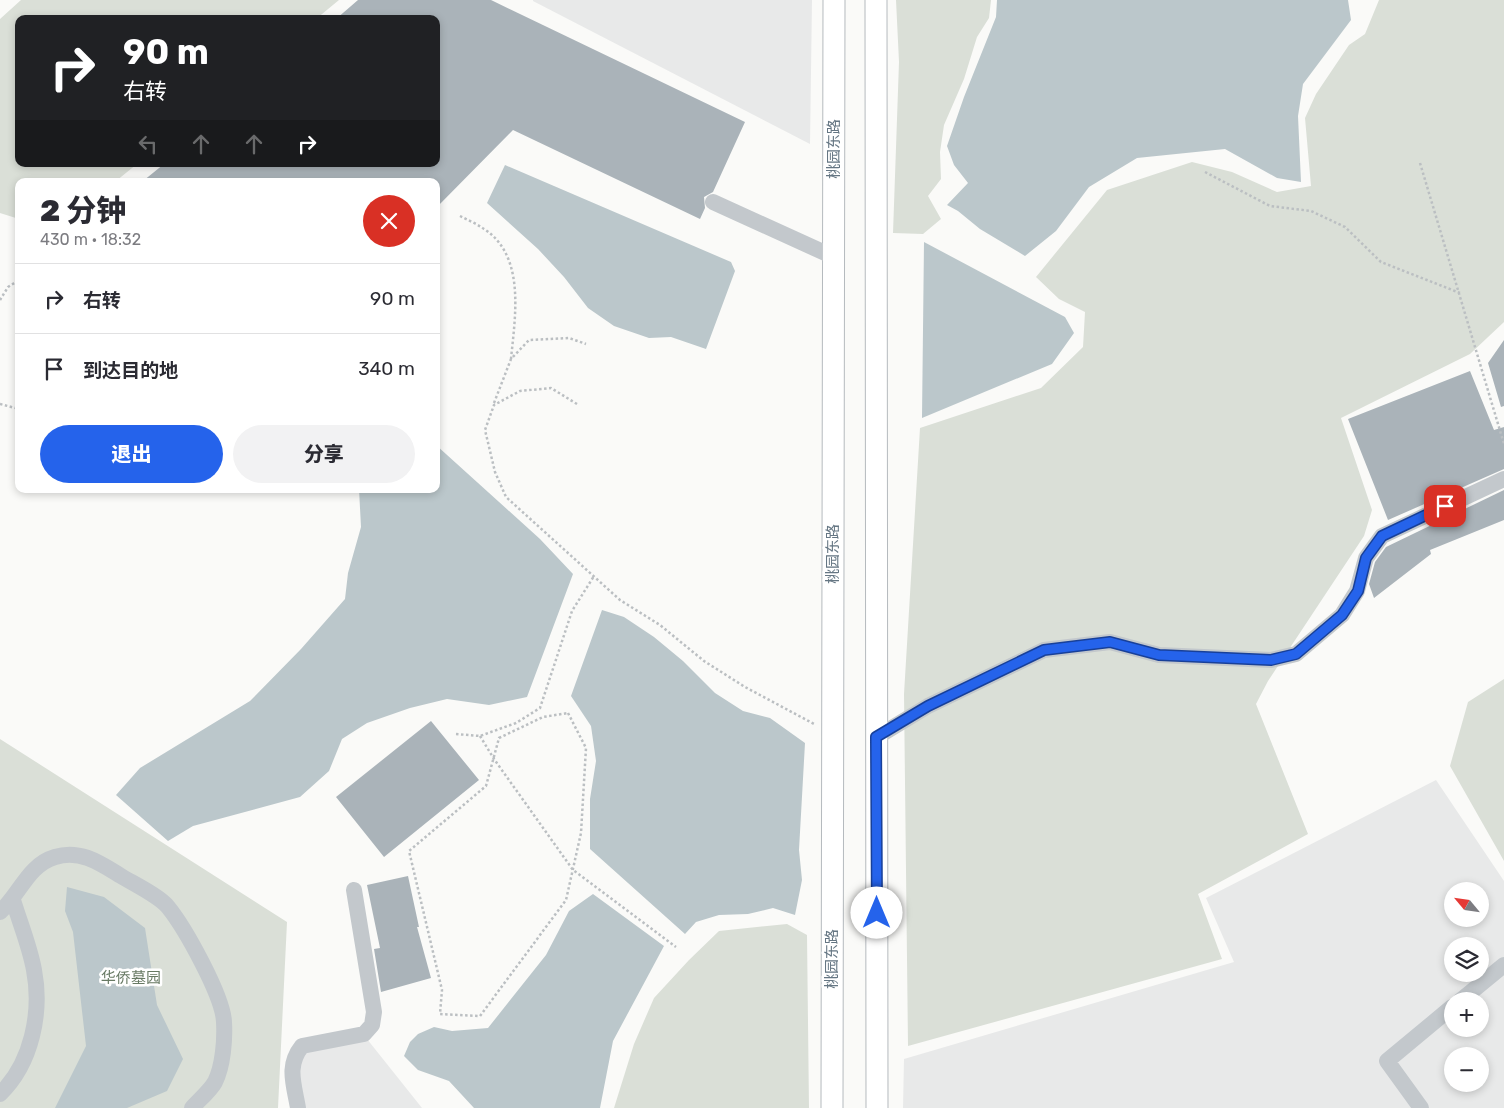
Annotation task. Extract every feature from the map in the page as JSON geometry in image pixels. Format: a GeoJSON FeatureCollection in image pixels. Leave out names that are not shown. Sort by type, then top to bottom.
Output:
{"type":"FeatureCollection","features":[{"type":"Feature","properties":{"kind":"main road","name":"桃园东路"},"geometry":{"type":"LineString","coordinates":[[832,1108],[834,0]]}},
{"type":"Feature","properties":{"kind":"main road"},"geometry":{"type":"LineString","coordinates":[[876,0],[877,1108]]}},
{"type":"Feature","properties":{"kind":"street"},"geometry":{"type":"LineString","coordinates":[[713,202],[834,257]]}},
{"type":"Feature","properties":{"kind":"street"},"geometry":{"type":"LineString","coordinates":[[876,737],[928,706],[1044,650],[1110,642],[1169,656],[1271,660],[1296,654],[1342,615],[1358,591],[1366,558],[1382,536],[1504,479]]}},
{"type":"Feature","properties":{"kind":"street"},"geometry":{"type":"LineString","coordinates":[[0,912],[13,900],[30,872],[52,858],[69,853],[95,860],[167,906],[188,938],[218,999],[224,1021],[222,1053],[214,1082],[192,1108]]}},
{"type":"Feature","properties":{"kind":"street"},"geometry":{"type":"LineString","coordinates":[[298,1108],[292,1070],[294,1056],[302,1046],[364,1034],[372,1025],[374,1012],[354,890]]}},
{"type":"Feature","properties":{"kind":"street"},"geometry":{"type":"LineString","coordinates":[[0,1094],[21,1066],[33,1034],[37,1003],[34,970],[13,900]]}},
{"type":"Feature","properties":{"kind":"street"},"geometry":{"type":"LineString","coordinates":[[1471,992],[1504,965]]}},
{"type":"Feature","properties":{"kind":"street"},"geometry":{"type":"LineString","coordinates":[[1420,1108],[1387,1062],[1444,1015]]}},
{"type":"Feature","properties":{"kind":"path"},"geometry":{"type":"LineString","coordinates":[[1420,163],[1504,444]]}},
{"type":"Feature","properties":{"kind":"path"},"geometry":{"type":"LineString","coordinates":[[1205,172],[1270,206],[1311,211],[1345,227],[1381,262],[1460,292]]}},
{"type":"Feature","properties":{"kind":"path"},"geometry":{"type":"LineString","coordinates":[[460,216],[486,229],[505,251],[514,276],[515,315],[511,358],[485,430],[495,472],[506,498],[620,600],[660,625],[704,661],[745,687],[833,734]]}},
{"type":"Feature","properties":{"kind":"path"},"geometry":{"type":"LineString","coordinates":[[0,300],[8,288],[15,283]]}},
{"type":"Feature","properties":{"kind":"path"},"geometry":{"type":"LineString","coordinates":[[511,358],[529,340],[569,338],[586,344]]}},
{"type":"Feature","properties":{"kind":"path"},"geometry":{"type":"LineString","coordinates":[[494,405],[520,391],[551,388],[577,404]]}},
{"type":"Feature","properties":{"kind":"path"},"geometry":{"type":"LineString","coordinates":[[0,404],[15,408]]}},
{"type":"Feature","properties":{"kind":"path"},"geometry":{"type":"LineString","coordinates":[[456,734],[480,736],[516,723],[540,708],[572,611],[594,576]]}},
{"type":"Feature","properties":{"kind":"path"},"geometry":{"type":"LineString","coordinates":[[568,713],[586,748],[581,832],[573,870],[566,900],[480,1016],[440,1014],[442,990],[410,851],[486,786],[500,738],[543,717],[568,713]]}},
{"type":"Feature","properties":{"kind":"path"},"geometry":{"type":"LineString","coordinates":[[480,736],[494,759],[573,870],[676,947]]}},
{"type":"Feature","properties":{"kind":"shaded area"},"geometry":{"type":"Polygon","coordinates":[[[812,0],[810,144],[533,1],[812,0]]]}},
{"type":"Feature","properties":{"kind":"shaded area"},"geometry":{"type":"Polygon","coordinates":[[[997,0],[1348,0],[1351,20],[1303,84],[1298,116],[1301,182],[1277,178],[1225,149],[1137,158],[1089,187],[1056,231],[1025,256],[980,229],[958,211],[947,205],[968,183],[954,165],[947,146],[964,97],[996,17],[997,0]]]}},
{"type":"Feature","properties":{"kind":"shaded area"},"geometry":{"type":"Polygon","coordinates":[[[505,165],[731,262],[735,271],[706,349],[671,337],[649,338],[614,326],[588,308],[564,277],[538,249],[487,203],[505,165]]]}},
{"type":"Feature","properties":{"kind":"shaded area"},"geometry":{"type":"Polygon","coordinates":[[[924,242],[1065,317],[1074,333],[1052,364],[922,418],[924,242]]]}},
{"type":"Feature","properties":{"kind":"shaded area"},"geometry":{"type":"Polygon","coordinates":[[[440,449],[540,539],[573,574],[527,697],[489,705],[447,699],[410,708],[367,723],[342,739],[329,771],[300,797],[193,826],[168,841],[116,795],[140,768],[250,701],[301,649],[345,599],[348,573],[361,527],[359,493],[440,493],[440,449]]]}},
{"type":"Feature","properties":{"kind":"shaded area"},"geometry":{"type":"Polygon","coordinates":[[[602,610],[624,617],[654,637],[683,661],[715,693],[743,711],[770,718],[805,743],[799,850],[802,880],[795,915],[773,908],[748,914],[719,915],[696,922],[685,934],[590,849],[590,799],[596,761],[591,726],[571,696],[602,610]]]}},
{"type":"Feature","properties":{"kind":"shaded area"},"geometry":{"type":"Polygon","coordinates":[[[1436,780],[1504,881],[1504,1108],[903,1108],[904,1059],[1234,962],[1206,898],[1436,780]]]}},
{"type":"Feature","properties":{"kind":"shaded area"},"geometry":{"type":"Polygon","coordinates":[[[67,887],[104,897],[145,928],[157,1005],[183,1059],[167,1091],[127,1108],[55,1108],[86,1046],[73,932],[65,911],[67,887]]]}},
{"type":"Feature","properties":{"kind":"shaded area"},"geometry":{"type":"Polygon","coordinates":[[[593,894],[664,946],[613,1041],[600,1108],[474,1108],[449,1081],[418,1070],[404,1056],[410,1042],[418,1034],[434,1027],[452,1031],[488,1028],[546,955],[569,911],[593,894]]]}},
{"type":"Feature","properties":{"kind":"shaded area"},"geometry":{"type":"Polygon","coordinates":[[[367,1039],[422,1108],[303,1108],[297,1063],[304,1051],[367,1039]]]}},
{"type":"Feature","properties":{"kind":"green space"},"geometry":{"type":"Polygon","coordinates":[[[21,0],[339,0],[321,15],[15,15],[15,167],[133,167],[120,178],[15,178],[15,218],[0,213],[0,19],[21,0]]]}},
{"type":"Feature","properties":{"kind":"green space"},"geometry":{"type":"Polygon","coordinates":[[[896,0],[991,0],[989,18],[977,37],[964,79],[944,125],[940,152],[941,179],[928,196],[941,219],[923,234],[893,233],[899,62],[896,0]]]}},
{"type":"Feature","properties":{"kind":"green space"},"geometry":{"type":"Polygon","coordinates":[[[1379,0],[1504,0],[1504,322],[1470,354],[1341,418],[1372,510],[1364,536],[1268,681],[1256,704],[1308,834],[1198,894],[1222,959],[908,1046],[904,694],[920,428],[1041,388],[1083,347],[1085,312],[1059,299],[1036,277],[1107,190],[1192,162],[1232,172],[1277,192],[1311,186],[1305,118],[1316,94],[1349,45],[1365,34],[1379,0]]]}},
{"type":"Feature","properties":{"kind":"green space"},"geometry":{"type":"Polygon","coordinates":[[[1504,679],[1504,861],[1450,766],[1468,702],[1504,679]]]}},
{"type":"Feature","properties":{"kind":"green space","name":"华侨墓园"},"geometry":{"type":"Polygon","coordinates":[[[0,739],[287,922],[278,1108],[0,1108],[0,739]]]}},
{"type":"Feature","properties":{"kind":"green space"},"geometry":{"type":"Polygon","coordinates":[[[787,924],[807,935],[809,1108],[614,1108],[634,1044],[654,998],[689,960],[719,931],[787,924]]]}},
{"type":"Feature","properties":{"kind":"building"},"geometry":{"type":"Polygon","coordinates":[[[358,0],[491,0],[745,122],[713,192],[704,197],[705,208],[700,219],[513,130],[440,204],[440,178],[147,178],[160,167],[440,167],[440,15],[341,15],[358,0]]]}},
{"type":"Feature","properties":{"kind":"building"},"geometry":{"type":"Polygon","coordinates":[[[1504,340],[1504,406],[1501,407],[1488,363],[1504,340]]]}},
{"type":"Feature","properties":{"kind":"building"},"geometry":{"type":"Polygon","coordinates":[[[1470,371],[1494,430],[1504,427],[1504,469],[1388,520],[1348,419],[1470,371]]]}},
{"type":"Feature","properties":{"kind":"building"},"geometry":{"type":"Polygon","coordinates":[[[1504,490],[1504,520],[1430,550],[1431,554],[1374,598],[1369,584],[1375,562],[1386,547],[1504,490]]]}},
{"type":"Feature","properties":{"kind":"building"},"geometry":{"type":"Polygon","coordinates":[[[431,721],[479,780],[384,857],[336,797],[431,721]]]}},
{"type":"Feature","properties":{"kind":"building"},"geometry":{"type":"Polygon","coordinates":[[[408,876],[419,927],[417,927],[431,978],[381,992],[374,949],[380,948],[367,885],[408,876]]]}},
{"type":"Feature","properties":{"kind":"route"},"geometry":{"type":"LineString","coordinates":[[877,913],[876,737],[928,706],[1044,650],[1110,642],[1159,655],[1271,660],[1296,654],[1342,615],[1358,591],[1366,558],[1382,536],[1445,506]]}}]}
